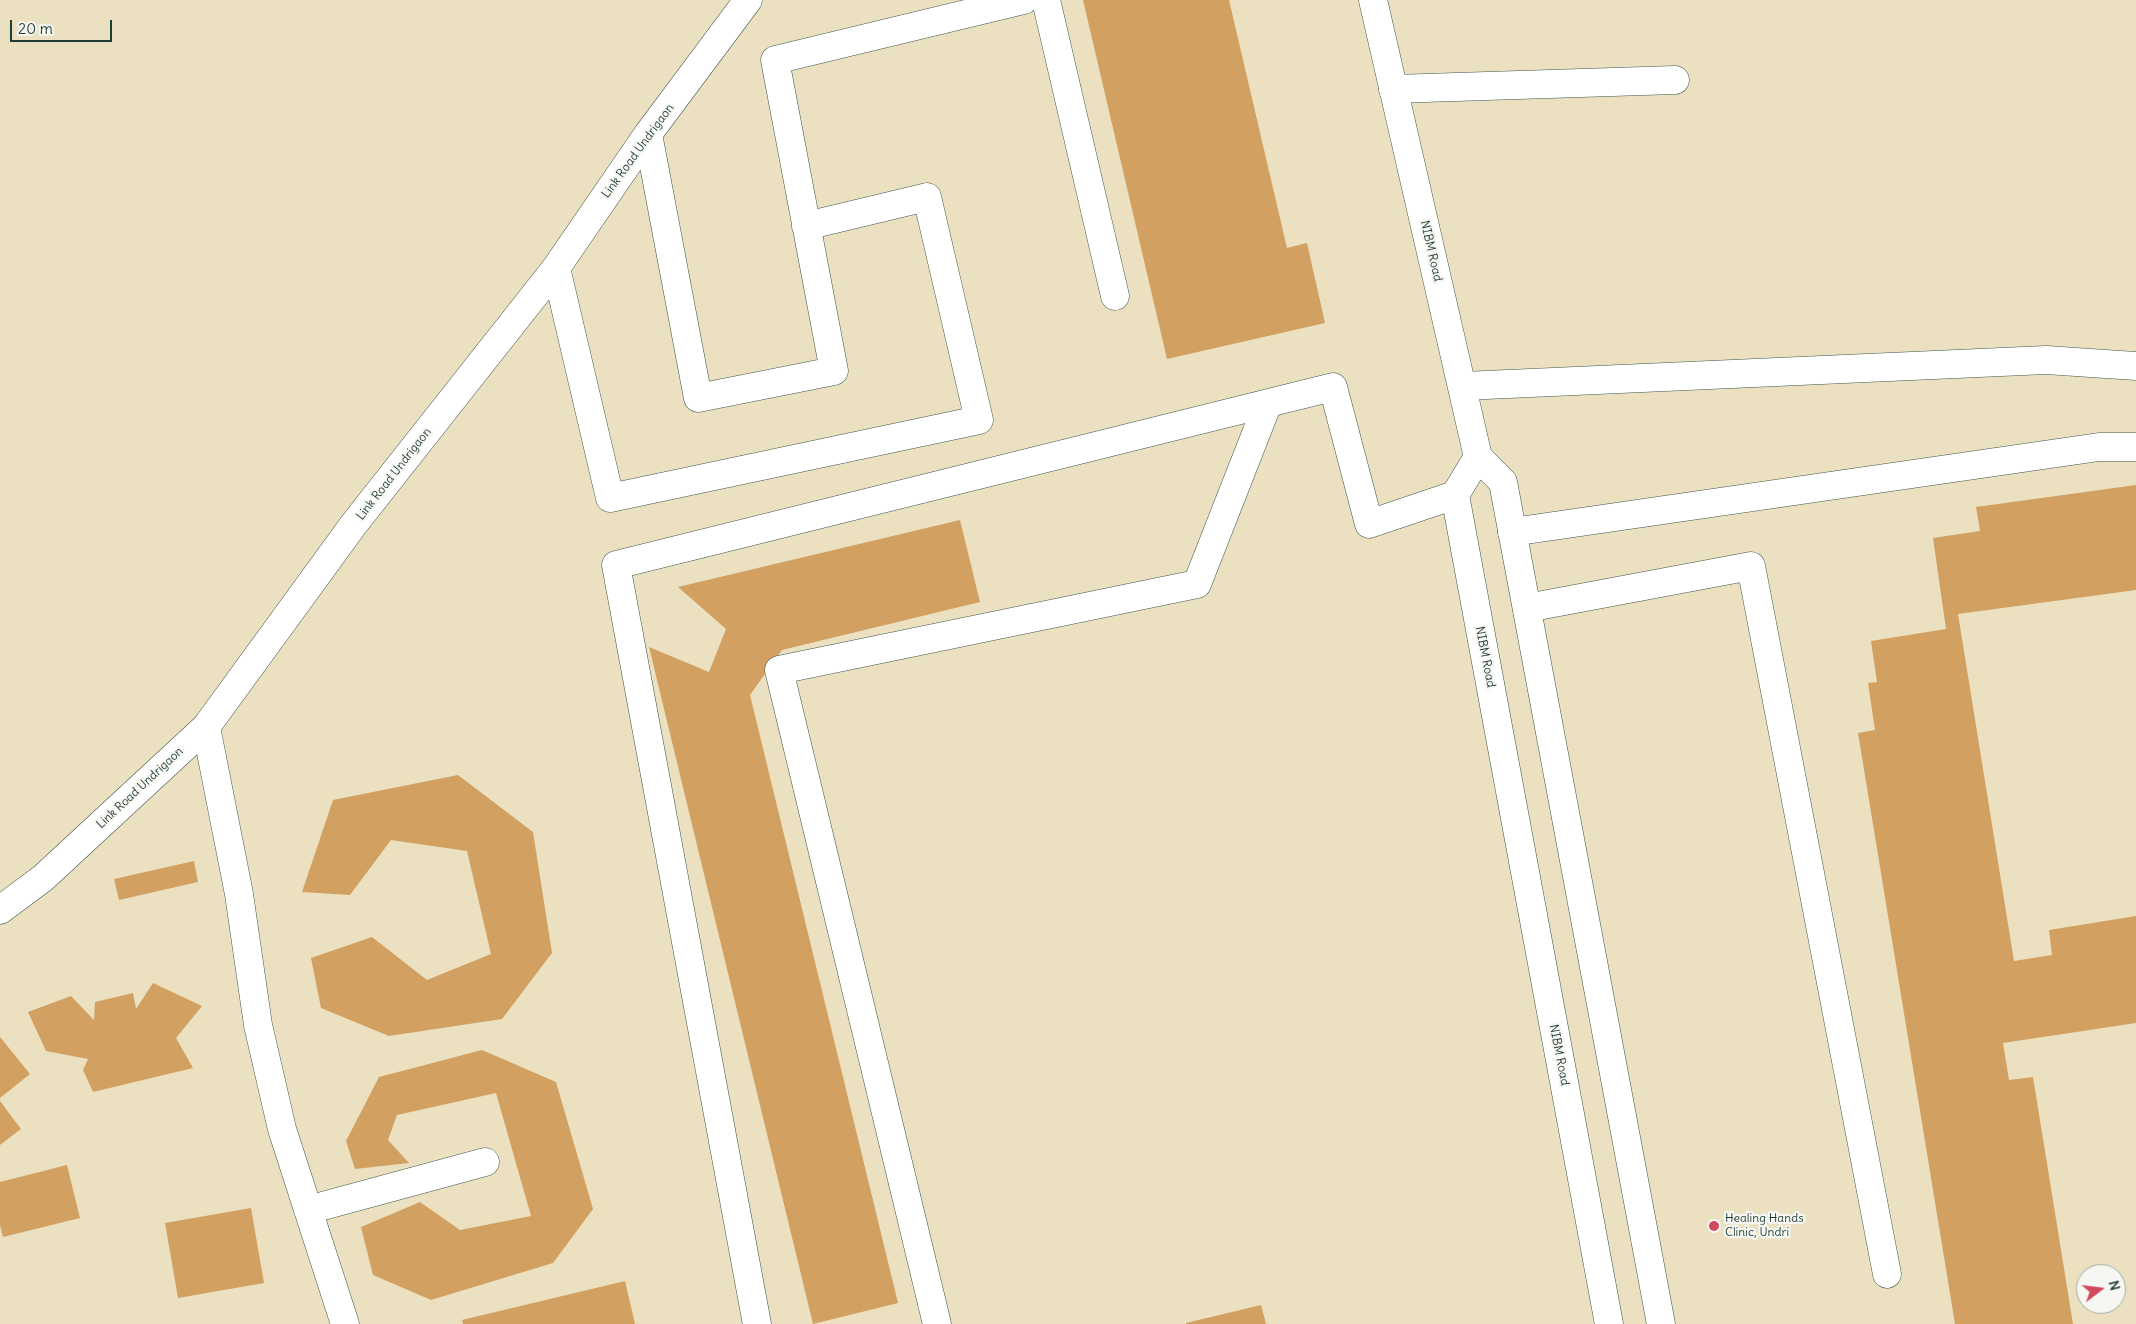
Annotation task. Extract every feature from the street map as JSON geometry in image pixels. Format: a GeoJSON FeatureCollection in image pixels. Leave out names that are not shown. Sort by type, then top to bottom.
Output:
{"type":"FeatureCollection","features":[{"type":"Feature","properties":{"kind":"street","name":"Link Road Undrigaon"},"geometry":{"type":"LineString","coordinates":[[0,910],[43,878],[206,727],[354,524],[556,268],[648,134],[748,0]]}},
{"type":"Feature","properties":{"kind":"street"},"geometry":{"type":"LineString","coordinates":[[648,134],[698,398],[834,371],[775,60],[1024,0]]}},
{"type":"Feature","properties":{"kind":"street"},"geometry":{"type":"LineString","coordinates":[[1046,0],[1115,296]]}},
{"type":"Feature","properties":{"kind":"street","name":"NIBM Road"},"geometry":{"type":"LineString","coordinates":[[1373,0],[1478,457]]}},
{"type":"Feature","properties":{"kind":"street"},"geometry":{"type":"LineString","coordinates":[[1393,89],[1675,80]]}},
{"type":"Feature","properties":{"kind":"street"},"geometry":{"type":"LineString","coordinates":[[556,268],[610,498],[979,420],[927,197],[806,226]]}},
{"type":"Feature","properties":{"kind":"street"},"geometry":{"type":"LineString","coordinates":[[1463,386],[2046,360],[2136,366]]}},
{"type":"Feature","properties":{"kind":"street"},"geometry":{"type":"LineString","coordinates":[[757,1324],[616,565],[1332,387],[1369,524],[1455,495],[1478,457],[1503,482],[1661,1324]]}},
{"type":"Feature","properties":{"kind":"street"},"geometry":{"type":"LineString","coordinates":[[937,1324],[780,670],[1197,584],[1268,403]]}},
{"type":"Feature","properties":{"kind":"street"},"geometry":{"type":"LineString","coordinates":[[1512,532],[2099,447],[2136,447]]}},
{"type":"Feature","properties":{"kind":"street","name":"NIBM Road"},"geometry":{"type":"LineString","coordinates":[[1455,495],[1609,1324]]}},
{"type":"Feature","properties":{"kind":"street"},"geometry":{"type":"LineString","coordinates":[[1527,608],[1751,566],[1887,1274]]}},
{"type":"Feature","properties":{"kind":"street"},"geometry":{"type":"LineString","coordinates":[[206,727],[239,894],[258,1025],[282,1129],[345,1324]]}},
{"type":"Feature","properties":{"kind":"street"},"geometry":{"type":"LineString","coordinates":[[308,1210],[485,1162]]}},
{"type":"Feature","properties":{"kind":"building"},"geometry":{"type":"Polygon","coordinates":[[[1083,0],[1229,0],[1287,248],[1307,243],[1325,323],[1167,359],[1083,0]]]}},
{"type":"Feature","properties":{"kind":"building"},"geometry":{"type":"Polygon","coordinates":[[[2136,485],[2136,590],[1958,614],[2014,961],[2052,955],[2049,930],[2136,916],[2136,1023],[2003,1043],[2009,1080],[2033,1077],[2073,1324],[1955,1324],[1858,733],[1875,730],[1868,683],[1877,682],[1871,641],[1946,629],[1933,538],[1980,531],[1976,507],[2136,485]]]}},
{"type":"Feature","properties":{"kind":"building"},"geometry":{"type":"Polygon","coordinates":[[[960,520],[980,602],[782,650],[750,695],[898,1303],[813,1324],[649,647],[709,672],[726,629],[678,587],[960,520]]]}},
{"type":"Feature","properties":{"kind":"building"},"geometry":{"type":"Polygon","coordinates":[[[458,775],[533,832],[552,953],[502,1019],[389,1036],[321,1008],[311,958],[372,937],[427,980],[491,954],[467,851],[391,840],[350,895],[302,892],[333,800],[458,775]]]}},
{"type":"Feature","properties":{"kind":"building"},"geometry":{"type":"Polygon","coordinates":[[[194,861],[198,882],[119,900],[114,879],[194,861]]]}},
{"type":"Feature","properties":{"kind":"building"},"geometry":{"type":"Polygon","coordinates":[[[153,983],[202,1006],[176,1038],[193,1068],[93,1092],[83,1070],[88,1059],[46,1051],[28,1012],[71,996],[94,1020],[95,1002],[133,993],[136,1009],[153,983]]]}},
{"type":"Feature","properties":{"kind":"building"},"geometry":{"type":"Polygon","coordinates":[[[0,1037],[30,1074],[0,1098],[0,1037]]]}},
{"type":"Feature","properties":{"kind":"building"},"geometry":{"type":"Polygon","coordinates":[[[482,1050],[556,1082],[593,1209],[553,1263],[431,1300],[373,1275],[361,1227],[420,1202],[460,1230],[531,1216],[496,1093],[397,1115],[388,1140],[409,1163],[355,1169],[346,1141],[379,1077],[482,1050]]]}},
{"type":"Feature","properties":{"kind":"building"},"geometry":{"type":"Polygon","coordinates":[[[0,1101],[21,1129],[0,1145],[0,1101]]]}},
{"type":"Feature","properties":{"kind":"building"},"geometry":{"type":"Polygon","coordinates":[[[67,1165],[80,1218],[3,1237],[0,1225],[0,1182],[67,1165]]]}},
{"type":"Feature","properties":{"kind":"building"},"geometry":{"type":"Polygon","coordinates":[[[251,1208],[264,1283],[178,1298],[165,1223],[251,1208]]]}},
{"type":"Feature","properties":{"kind":"building"},"geometry":{"type":"Polygon","coordinates":[[[625,1281],[635,1324],[463,1324],[462,1320],[625,1281]]]}},
{"type":"Feature","properties":{"kind":"building"},"geometry":{"type":"Polygon","coordinates":[[[1261,1305],[1266,1324],[1186,1324],[1186,1323],[1261,1305]]]}},
{"type":"Feature","properties":{"kind":"place","name":"Healing Hands Clinic, Undri"},"geometry":{"type":"Point","coordinates":[1714,1226]}}]}
